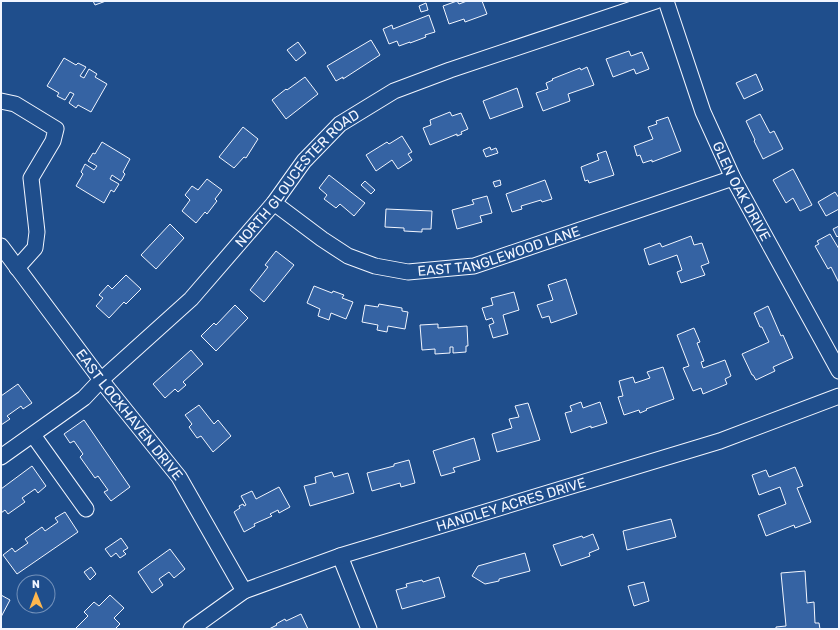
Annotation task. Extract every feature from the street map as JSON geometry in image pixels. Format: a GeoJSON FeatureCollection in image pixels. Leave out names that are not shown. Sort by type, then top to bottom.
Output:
{"type":"FeatureCollection","features":[{"type":"Feature","properties":{"kind":"street","name":"NORTH GLOUCESTER ROAD"},"geometry":{"type":"LineString","coordinates":[[1,457],[84,398],[101,380],[191,299],[274,203],[304,161],[340,124],[394,91],[450,70],[656,1]]}},
{"type":"Feature","properties":{"kind":"street","name":"GLEN OAK DRIVE"},"geometry":{"type":"LineString","coordinates":[[666,1],[703,112],[733,178],[839,371]]}},
{"type":"Feature","properties":{"kind":"street"},"geometry":{"type":"LineString","coordinates":[[1,101],[15,104],[56,129],[53,141],[31,178],[37,232],[35,248],[17,268]]}},
{"type":"Feature","properties":{"kind":"street","name":"EAST TANGLEWOOD LANE"},"geometry":{"type":"LineString","coordinates":[[274,203],[322,239],[348,256],[375,266],[408,272],[474,266],[733,178]]}},
{"type":"Feature","properties":{"kind":"street","name":"EAST LOCKHAVEN DRIVE"},"geometry":{"type":"LineString","coordinates":[[1,246],[101,380],[179,477],[244,591]]}},
{"type":"Feature","properties":{"kind":"street","name":"HANDLEY ACRES DRIVE"},"geometry":{"type":"LineString","coordinates":[[191,629],[244,591],[340,556],[720,442],[839,396]]}},
{"type":"Feature","properties":{"kind":"street"},"geometry":{"type":"LineString","coordinates":[[33,435],[86,509]]}},
{"type":"Feature","properties":{"kind":"street"},"geometry":{"type":"LineString","coordinates":[[340,556],[369,629]]}},
{"type":"Feature","properties":{"kind":"building"},"geometry":{"type":"Polygon","coordinates":[[[93,1],[106,1],[95,5],[93,1]]]}},
{"type":"Feature","properties":{"kind":"building"},"geometry":{"type":"Polygon","coordinates":[[[457,1],[459,4],[467,1],[482,1],[487,14],[465,22],[464,19],[449,24],[443,6],[457,1]]]}},
{"type":"Feature","properties":{"kind":"building"},"geometry":{"type":"Polygon","coordinates":[[[426,3],[428,10],[421,12],[419,6],[426,3]]]}},
{"type":"Feature","properties":{"kind":"building"},"geometry":{"type":"Polygon","coordinates":[[[429,15],[435,32],[425,35],[426,37],[399,46],[397,41],[389,44],[383,29],[392,25],[393,29],[429,15]]]}},
{"type":"Feature","properties":{"kind":"building"},"geometry":{"type":"Polygon","coordinates":[[[371,40],[380,55],[343,79],[343,77],[336,81],[327,66],[371,40]]]}},
{"type":"Feature","properties":{"kind":"building"},"geometry":{"type":"Polygon","coordinates":[[[298,42],[306,53],[296,61],[287,50],[298,42]]]}},
{"type":"Feature","properties":{"kind":"building"},"geometry":{"type":"Polygon","coordinates":[[[629,51],[631,56],[642,52],[649,69],[636,74],[634,69],[613,77],[606,59],[629,51]]]}},
{"type":"Feature","properties":{"kind":"building"},"geometry":{"type":"Polygon","coordinates":[[[64,58],[76,65],[78,63],[86,67],[80,76],[84,78],[89,69],[97,74],[95,77],[107,84],[91,112],[78,105],[76,108],[69,103],[74,94],[70,92],[65,100],[57,96],[59,93],[47,86],[64,58]]]}},
{"type":"Feature","properties":{"kind":"building"},"geometry":{"type":"Polygon","coordinates":[[[587,67],[594,85],[568,94],[570,101],[543,111],[536,93],[548,89],[546,83],[553,80],[552,79],[580,68],[581,70],[587,67]]]}},
{"type":"Feature","properties":{"kind":"building"},"geometry":{"type":"Polygon","coordinates":[[[756,74],[763,90],[744,99],[736,83],[756,74]]]}},
{"type":"Feature","properties":{"kind":"building"},"geometry":{"type":"Polygon","coordinates":[[[305,77],[318,94],[286,119],[272,100],[305,77]]]}},
{"type":"Feature","properties":{"kind":"building"},"geometry":{"type":"Polygon","coordinates":[[[517,88],[523,107],[490,119],[483,101],[517,88]]]}},
{"type":"Feature","properties":{"kind":"building"},"geometry":{"type":"Polygon","coordinates":[[[450,112],[452,116],[461,113],[468,129],[461,132],[462,134],[457,136],[457,134],[430,145],[423,128],[431,125],[430,120],[450,112]]]}},
{"type":"Feature","properties":{"kind":"building"},"geometry":{"type":"Polygon","coordinates":[[[760,114],[770,133],[774,131],[783,149],[763,159],[746,121],[760,114]]]}},
{"type":"Feature","properties":{"kind":"building"},"geometry":{"type":"Polygon","coordinates":[[[668,117],[681,151],[652,162],[652,160],[643,163],[640,155],[637,156],[634,146],[653,139],[648,127],[657,124],[656,121],[668,117]]]}},
{"type":"Feature","properties":{"kind":"building"},"geometry":{"type":"Polygon","coordinates":[[[243,127],[258,139],[246,158],[244,157],[234,168],[219,157],[243,127]]]}},
{"type":"Feature","properties":{"kind":"building"},"geometry":{"type":"Polygon","coordinates":[[[402,136],[412,152],[408,154],[412,160],[398,169],[392,160],[376,171],[366,155],[387,142],[389,144],[402,136]]]}},
{"type":"Feature","properties":{"kind":"building"},"geometry":{"type":"Polygon","coordinates":[[[102,142],[130,159],[123,172],[125,174],[121,181],[112,175],[110,179],[119,184],[114,192],[111,190],[104,203],[76,186],[83,174],[81,172],[85,164],[94,170],[97,166],[88,161],[93,153],[95,154],[102,142]]]}},
{"type":"Feature","properties":{"kind":"building"},"geometry":{"type":"Polygon","coordinates":[[[490,147],[491,150],[496,148],[498,153],[486,157],[483,150],[490,147]]]}},
{"type":"Feature","properties":{"kind":"building"},"geometry":{"type":"Polygon","coordinates":[[[606,151],[614,175],[589,183],[588,180],[585,181],[581,167],[599,160],[597,154],[606,151]]]}},
{"type":"Feature","properties":{"kind":"building"},"geometry":{"type":"Polygon","coordinates":[[[793,169],[812,205],[800,211],[793,198],[786,203],[773,180],[793,169]]]}},
{"type":"Feature","properties":{"kind":"building"},"geometry":{"type":"Polygon","coordinates":[[[329,175],[365,203],[354,216],[340,204],[336,208],[324,199],[327,195],[319,188],[329,175]]]}},
{"type":"Feature","properties":{"kind":"building"},"geometry":{"type":"Polygon","coordinates":[[[207,179],[222,190],[215,199],[217,201],[207,214],[205,212],[196,223],[182,211],[190,200],[185,195],[192,186],[198,190],[207,179]]]}},
{"type":"Feature","properties":{"kind":"building"},"geometry":{"type":"Polygon","coordinates":[[[500,180],[501,185],[495,187],[493,182],[500,180]]]}},
{"type":"Feature","properties":{"kind":"building"},"geometry":{"type":"Polygon","coordinates":[[[545,180],[552,199],[542,202],[541,200],[521,206],[522,209],[512,212],[506,194],[545,180]]]}},
{"type":"Feature","properties":{"kind":"building"},"geometry":{"type":"Polygon","coordinates":[[[365,181],[375,190],[371,194],[361,185],[365,181]]]}},
{"type":"Feature","properties":{"kind":"building"},"geometry":{"type":"Polygon","coordinates":[[[835,192],[839,198],[839,209],[826,216],[818,202],[835,192]]]}},
{"type":"Feature","properties":{"kind":"building"},"geometry":{"type":"Polygon","coordinates":[[[487,196],[492,213],[480,216],[482,222],[457,229],[452,210],[474,204],[472,200],[487,196]]]}},
{"type":"Feature","properties":{"kind":"building"},"geometry":{"type":"Polygon","coordinates":[[[386,209],[432,211],[431,229],[422,229],[422,232],[404,231],[404,228],[385,227],[386,209]]]}},
{"type":"Feature","properties":{"kind":"building"},"geometry":{"type":"Polygon","coordinates":[[[170,224],[184,238],[156,269],[141,255],[170,224]]]}},
{"type":"Feature","properties":{"kind":"building"},"geometry":{"type":"Polygon","coordinates":[[[839,226],[839,235],[837,237],[833,229],[839,226]]]}},
{"type":"Feature","properties":{"kind":"building"},"geometry":{"type":"Polygon","coordinates":[[[830,234],[839,249],[839,283],[831,267],[828,269],[815,246],[819,244],[817,241],[830,234]]]}},
{"type":"Feature","properties":{"kind":"building"},"geometry":{"type":"Polygon","coordinates":[[[691,236],[694,245],[702,243],[709,263],[701,266],[705,275],[681,283],[677,272],[682,270],[677,255],[649,265],[644,249],[660,243],[662,247],[691,236]]]}},
{"type":"Feature","properties":{"kind":"building"},"geometry":{"type":"Polygon","coordinates":[[[276,251],[294,265],[264,302],[250,290],[268,267],[265,265],[276,251]]]}},
{"type":"Feature","properties":{"kind":"building"},"geometry":{"type":"Polygon","coordinates":[[[126,275],[141,289],[126,304],[124,302],[109,318],[96,306],[103,298],[99,295],[108,285],[112,289],[126,275]]]}},
{"type":"Feature","properties":{"kind":"building"},"geometry":{"type":"Polygon","coordinates":[[[566,279],[577,314],[551,323],[549,316],[542,318],[537,305],[553,300],[548,285],[566,279]]]}},
{"type":"Feature","properties":{"kind":"building"},"geometry":{"type":"Polygon","coordinates":[[[314,286],[332,293],[333,291],[344,295],[342,298],[353,302],[346,319],[331,313],[329,320],[318,316],[320,309],[307,303],[314,286]]]}},
{"type":"Feature","properties":{"kind":"building"},"geometry":{"type":"Polygon","coordinates":[[[514,292],[519,310],[503,315],[508,334],[493,338],[489,325],[494,323],[492,318],[486,320],[482,308],[493,305],[491,298],[514,292]]]}},
{"type":"Feature","properties":{"kind":"building"},"geometry":{"type":"Polygon","coordinates":[[[379,304],[402,308],[402,311],[408,312],[405,329],[388,326],[387,332],[377,330],[378,325],[362,322],[365,305],[378,307],[379,304]]]}},
{"type":"Feature","properties":{"kind":"building"},"geometry":{"type":"Polygon","coordinates":[[[235,305],[248,318],[216,351],[201,336],[214,323],[216,325],[235,305]]]}},
{"type":"Feature","properties":{"kind":"building"},"geometry":{"type":"Polygon","coordinates":[[[768,306],[781,336],[783,335],[793,358],[773,367],[775,371],[756,380],[742,354],[769,342],[754,313],[768,306]]]}},
{"type":"Feature","properties":{"kind":"building"},"geometry":{"type":"Polygon","coordinates":[[[438,324],[438,328],[467,326],[468,346],[466,346],[466,352],[453,353],[453,347],[450,347],[450,353],[435,354],[435,349],[422,350],[420,325],[438,324]]]}},
{"type":"Feature","properties":{"kind":"building"},"geometry":{"type":"Polygon","coordinates":[[[694,328],[700,342],[697,343],[704,361],[701,362],[703,368],[725,360],[731,376],[725,379],[727,384],[703,394],[701,388],[693,391],[683,368],[689,366],[677,335],[694,328]]]}},
{"type":"Feature","properties":{"kind":"building"},"geometry":{"type":"Polygon","coordinates":[[[191,350],[203,364],[183,382],[186,385],[178,392],[175,389],[165,398],[153,384],[191,350]]]}},
{"type":"Feature","properties":{"kind":"building"},"geometry":{"type":"Polygon","coordinates":[[[663,367],[674,399],[646,409],[647,410],[640,413],[639,410],[624,415],[618,397],[623,396],[619,381],[633,377],[635,383],[650,378],[647,372],[663,367]]]}},
{"type":"Feature","properties":{"kind":"building"},"geometry":{"type":"Polygon","coordinates":[[[18,384],[32,403],[23,409],[21,406],[7,416],[10,419],[1,425],[1,396],[18,384]]]}},
{"type":"Feature","properties":{"kind":"building"},"geometry":{"type":"Polygon","coordinates":[[[581,402],[583,408],[600,402],[607,423],[591,428],[591,426],[571,433],[565,413],[572,411],[570,406],[581,402]]]}},
{"type":"Feature","properties":{"kind":"building"},"geometry":{"type":"Polygon","coordinates":[[[528,403],[540,440],[497,452],[492,434],[512,428],[509,419],[519,417],[515,406],[528,403]]]}},
{"type":"Feature","properties":{"kind":"building"},"geometry":{"type":"Polygon","coordinates":[[[199,405],[214,424],[218,420],[231,436],[213,452],[201,436],[197,438],[189,427],[192,424],[185,415],[199,405]]]}},
{"type":"Feature","properties":{"kind":"building"},"geometry":{"type":"Polygon","coordinates":[[[84,420],[130,487],[111,501],[104,492],[108,490],[98,476],[95,478],[80,457],[83,454],[74,441],[70,443],[64,434],[84,420]]]}},
{"type":"Feature","properties":{"kind":"building"},"geometry":{"type":"Polygon","coordinates":[[[474,438],[480,460],[453,468],[455,472],[441,476],[433,451],[474,438]]]}},
{"type":"Feature","properties":{"kind":"building"},"geometry":{"type":"Polygon","coordinates":[[[409,460],[415,483],[401,487],[400,483],[372,491],[367,473],[394,466],[394,464],[409,460]]]}},
{"type":"Feature","properties":{"kind":"building"},"geometry":{"type":"Polygon","coordinates":[[[32,466],[46,486],[38,493],[35,489],[22,498],[25,502],[8,514],[5,510],[1,513],[1,489],[32,466]]]}},
{"type":"Feature","properties":{"kind":"building"},"geometry":{"type":"Polygon","coordinates":[[[795,467],[803,486],[797,488],[811,522],[795,528],[794,525],[766,536],[758,515],[786,504],[780,487],[759,495],[752,475],[766,470],[769,477],[795,467]]]}},
{"type":"Feature","properties":{"kind":"building"},"geometry":{"type":"Polygon","coordinates":[[[332,472],[334,477],[348,473],[354,493],[310,506],[304,486],[316,483],[315,477],[332,472]]]}},
{"type":"Feature","properties":{"kind":"building"},"geometry":{"type":"Polygon","coordinates":[[[279,487],[290,507],[279,513],[278,510],[270,514],[272,516],[254,524],[255,526],[244,532],[234,512],[240,508],[239,506],[243,504],[244,506],[246,505],[241,496],[252,491],[256,499],[279,487]]]}},
{"type":"Feature","properties":{"kind":"building"},"geometry":{"type":"Polygon","coordinates":[[[65,512],[78,532],[17,574],[3,555],[12,548],[15,552],[28,543],[25,539],[42,527],[45,531],[58,522],[55,518],[65,512]]]}},
{"type":"Feature","properties":{"kind":"building"},"geometry":{"type":"Polygon","coordinates":[[[671,519],[676,537],[627,550],[623,531],[671,519]]]}},
{"type":"Feature","properties":{"kind":"building"},"geometry":{"type":"Polygon","coordinates":[[[593,534],[599,549],[589,553],[590,556],[561,566],[553,545],[582,536],[583,538],[593,534]]]}},
{"type":"Feature","properties":{"kind":"building"},"geometry":{"type":"Polygon","coordinates":[[[121,538],[128,548],[123,551],[126,554],[120,558],[116,553],[111,557],[105,549],[121,538]]]}},
{"type":"Feature","properties":{"kind":"building"},"geometry":{"type":"Polygon","coordinates":[[[170,549],[185,569],[174,578],[169,572],[159,579],[163,585],[152,593],[138,572],[170,549]]]}},
{"type":"Feature","properties":{"kind":"building"},"geometry":{"type":"Polygon","coordinates":[[[525,553],[530,571],[485,584],[472,576],[478,566],[525,553]]]}},
{"type":"Feature","properties":{"kind":"building"},"geometry":{"type":"Polygon","coordinates":[[[91,567],[96,574],[90,580],[84,572],[91,567]]]}},
{"type":"Feature","properties":{"kind":"building"},"geometry":{"type":"Polygon","coordinates":[[[805,571],[807,603],[814,602],[815,623],[819,623],[820,629],[776,629],[776,627],[786,626],[781,573],[805,571]]]}},
{"type":"Feature","properties":{"kind":"building"},"geometry":{"type":"Polygon","coordinates":[[[439,577],[445,597],[402,609],[396,590],[407,587],[406,584],[422,580],[423,582],[439,577]]]}},
{"type":"Feature","properties":{"kind":"building"},"geometry":{"type":"Polygon","coordinates":[[[644,582],[649,601],[634,606],[628,586],[644,582]]]}},
{"type":"Feature","properties":{"kind":"building"},"geometry":{"type":"Polygon","coordinates":[[[1,595],[10,600],[1,617],[1,595]]]}},
{"type":"Feature","properties":{"kind":"building"},"geometry":{"type":"Polygon","coordinates":[[[110,595],[124,608],[114,618],[120,624],[115,629],[75,629],[88,616],[84,612],[94,602],[99,606],[110,595]]]}},
{"type":"Feature","properties":{"kind":"building"},"geometry":{"type":"Polygon","coordinates":[[[301,614],[308,629],[269,629],[285,619],[286,621],[301,614]]]}}]}
